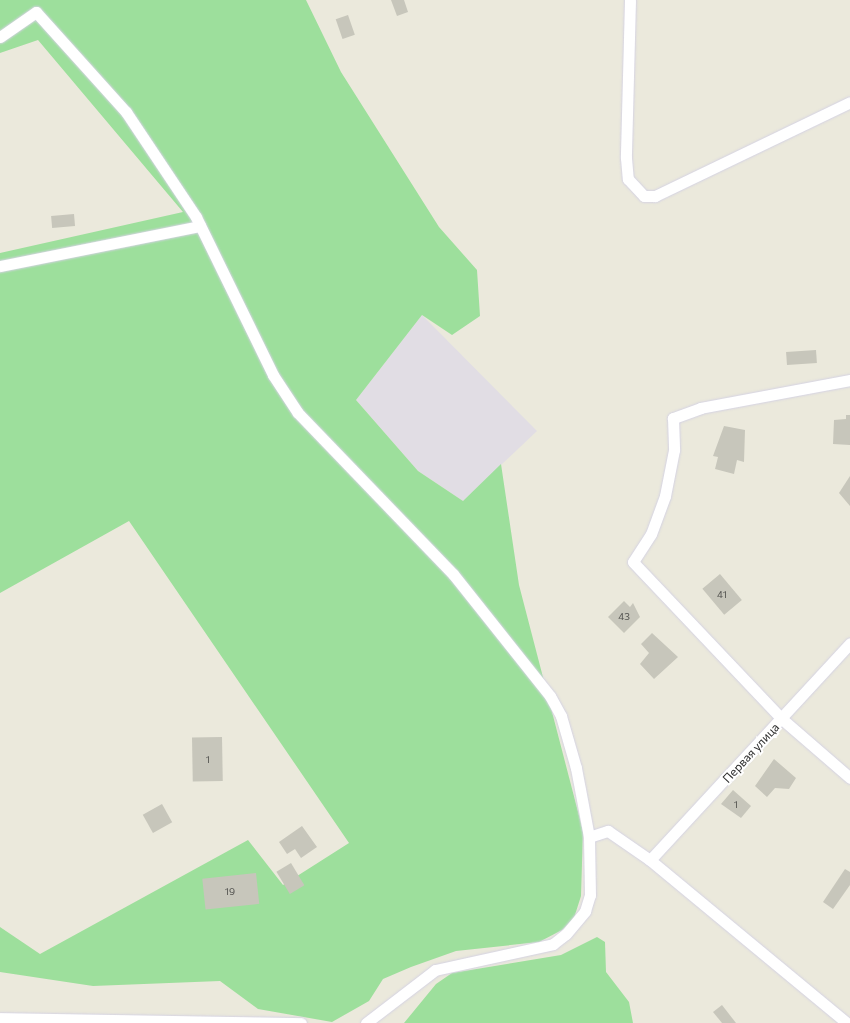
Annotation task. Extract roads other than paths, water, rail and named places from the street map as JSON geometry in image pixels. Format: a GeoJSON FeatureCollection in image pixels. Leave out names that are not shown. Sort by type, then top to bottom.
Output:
{"type":"FeatureCollection","features":[{"type":"Feature","properties":{"kind":"street"},"geometry":{"type":"LineString","coordinates":[[36,0],[36,12],[126,112],[200,226],[273,374],[298,413],[453,574],[550,696],[562,716],[576,768],[589,838],[590,895],[586,911],[566,934],[553,944],[435,970],[366,1023]]}},
{"type":"Feature","properties":{"kind":"street"},"geometry":{"type":"LineString","coordinates":[[630,0],[626,158],[628,179],[644,196],[655,196],[850,102]]}},
{"type":"Feature","properties":{"kind":"street"},"geometry":{"type":"LineString","coordinates":[[0,37],[36,12]]}},
{"type":"Feature","properties":{"kind":"street"},"geometry":{"type":"LineString","coordinates":[[0,266],[200,226]]}},
{"type":"Feature","properties":{"kind":"street"},"geometry":{"type":"LineString","coordinates":[[850,380],[711,406],[673,418],[674,450],[665,496],[651,534],[633,562],[782,719],[850,778]]}},
{"type":"Feature","properties":{"kind":"street","name":"Первая улица"},"geometry":{"type":"LineString","coordinates":[[650,860],[782,719],[850,643]]}},
{"type":"Feature","properties":{"kind":"street"},"geometry":{"type":"LineString","coordinates":[[589,838],[608,831],[650,860],[847,1023]]}},
{"type":"Feature","properties":{"kind":"street"},"geometry":{"type":"LineString","coordinates":[[0,1018],[301,1023]]}}]}
